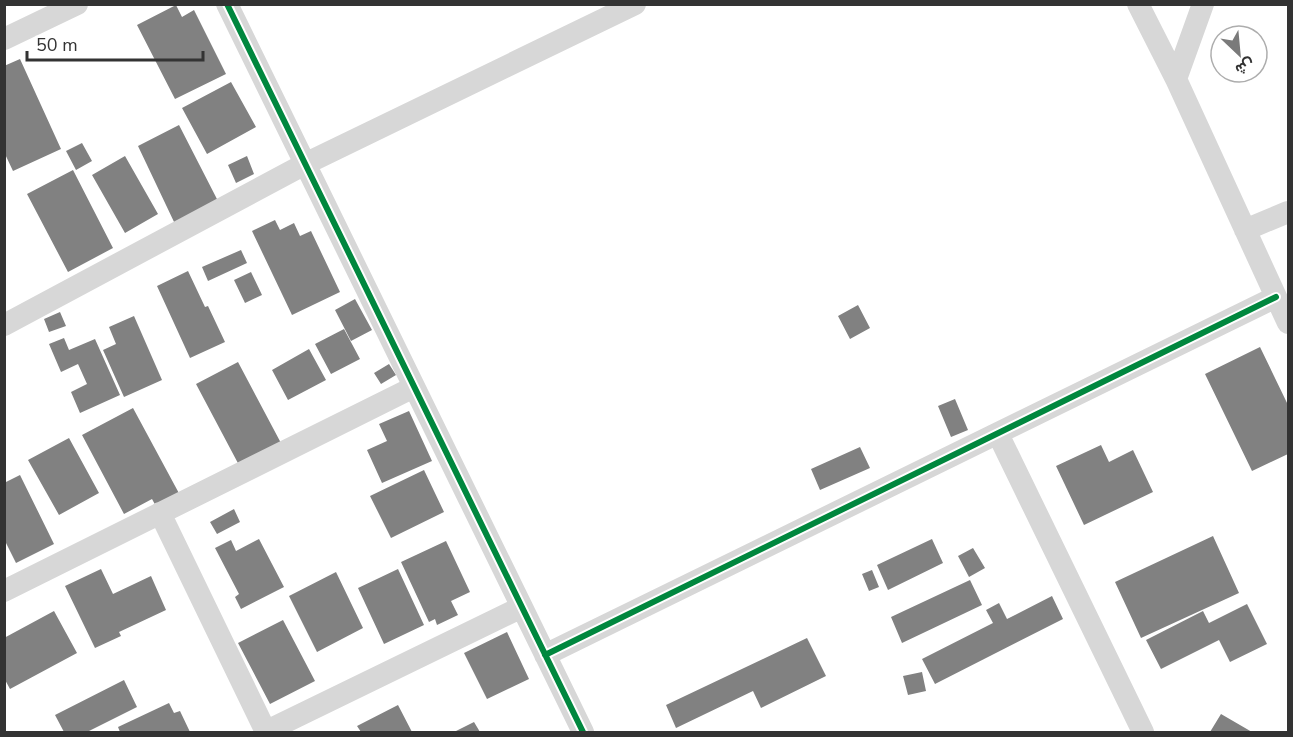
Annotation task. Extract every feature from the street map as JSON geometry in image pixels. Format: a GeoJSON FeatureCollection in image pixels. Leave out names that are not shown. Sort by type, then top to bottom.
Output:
{"type":"FeatureCollection","features":[{"type":"Feature","properties":{"kind":"street"},"geometry":{"type":"LineString","coordinates":[[7,30],[77,4]]}},
{"type":"Feature","properties":{"kind":"street"},"geometry":{"type":"LineString","coordinates":[[227,4],[583,732]]}},
{"type":"Feature","properties":{"kind":"street"},"geometry":{"type":"LineString","coordinates":[[4,324],[305,164],[635,4]]}},
{"type":"Feature","properties":{"kind":"street"},"geometry":{"type":"LineString","coordinates":[[1138,4],[1176,79],[1288,323]]}},
{"type":"Feature","properties":{"kind":"street"},"geometry":{"type":"LineString","coordinates":[[1176,79],[1203,4]]}},
{"type":"Feature","properties":{"kind":"street"},"geometry":{"type":"LineString","coordinates":[[1245,230],[1288,212]]}},
{"type":"Feature","properties":{"kind":"street"},"geometry":{"type":"LineString","coordinates":[[545,655],[1276,297]]}},
{"type":"Feature","properties":{"kind":"street"},"geometry":{"type":"LineString","coordinates":[[4,591],[414,387]]}},
{"type":"Feature","properties":{"kind":"street"},"geometry":{"type":"LineString","coordinates":[[998,434],[1143,732]]}},
{"type":"Feature","properties":{"kind":"street"},"geometry":{"type":"LineString","coordinates":[[160,513],[265,732],[522,607]]}},
{"type":"Feature","properties":{"kind":"building"},"geometry":{"type":"Polygon","coordinates":[[[176,5],[182,17],[194,10],[226,74],[175,99],[137,25],[176,5]]]}},
{"type":"Feature","properties":{"kind":"building"},"geometry":{"type":"Polygon","coordinates":[[[20,59],[61,149],[13,171],[4,152],[4,66],[20,59]]]}},
{"type":"Feature","properties":{"kind":"building"},"geometry":{"type":"Polygon","coordinates":[[[231,82],[256,127],[207,154],[182,108],[231,82]]]}},
{"type":"Feature","properties":{"kind":"building"},"geometry":{"type":"Polygon","coordinates":[[[179,125],[219,203],[175,224],[138,146],[179,125]]]}},
{"type":"Feature","properties":{"kind":"building"},"geometry":{"type":"Polygon","coordinates":[[[82,143],[92,161],[76,170],[66,151],[82,143]]]}},
{"type":"Feature","properties":{"kind":"building"},"geometry":{"type":"Polygon","coordinates":[[[125,156],[158,214],[125,233],[92,175],[125,156]]]}},
{"type":"Feature","properties":{"kind":"building"},"geometry":{"type":"Polygon","coordinates":[[[247,156],[254,174],[236,183],[228,165],[247,156]]]}},
{"type":"Feature","properties":{"kind":"building"},"geometry":{"type":"Polygon","coordinates":[[[73,170],[113,248],[68,272],[27,194],[73,170]]]}},
{"type":"Feature","properties":{"kind":"building"},"geometry":{"type":"Polygon","coordinates":[[[275,220],[280,230],[294,223],[300,236],[311,231],[340,292],[292,315],[252,231],[275,220]]]}},
{"type":"Feature","properties":{"kind":"building"},"geometry":{"type":"Polygon","coordinates":[[[241,250],[247,263],[208,281],[202,267],[241,250]]]}},
{"type":"Feature","properties":{"kind":"building"},"geometry":{"type":"Polygon","coordinates":[[[188,271],[225,342],[190,358],[157,286],[188,271]]]}},
{"type":"Feature","properties":{"kind":"building"},"geometry":{"type":"Polygon","coordinates":[[[251,272],[262,295],[245,303],[234,280],[251,272]]]}},
{"type":"Feature","properties":{"kind":"building"},"geometry":{"type":"Polygon","coordinates":[[[355,299],[372,330],[351,341],[335,310],[355,299]]]}},
{"type":"Feature","properties":{"kind":"building"},"geometry":{"type":"Polygon","coordinates":[[[858,305],[870,328],[850,339],[838,316],[858,305]]]}},
{"type":"Feature","properties":{"kind":"building"},"geometry":{"type":"Polygon","coordinates":[[[60,312],[66,326],[49,332],[44,319],[60,312]]]}},
{"type":"Feature","properties":{"kind":"building"},"geometry":{"type":"Polygon","coordinates":[[[134,316],[162,380],[124,397],[103,350],[116,344],[109,327],[134,316]]]}},
{"type":"Feature","properties":{"kind":"building"},"geometry":{"type":"Polygon","coordinates":[[[344,329],[360,359],[331,374],[315,344],[344,329]]]}},
{"type":"Feature","properties":{"kind":"building"},"geometry":{"type":"Polygon","coordinates":[[[64,338],[69,350],[95,339],[120,395],[80,413],[71,392],[87,384],[78,364],[61,372],[49,344],[64,338]]]}},
{"type":"Feature","properties":{"kind":"building"},"geometry":{"type":"Polygon","coordinates":[[[1260,347],[1288,405],[1288,454],[1252,471],[1205,374],[1260,347]]]}},
{"type":"Feature","properties":{"kind":"building"},"geometry":{"type":"Polygon","coordinates":[[[309,349],[326,380],[288,400],[272,370],[309,349]]]}},
{"type":"Feature","properties":{"kind":"building"},"geometry":{"type":"Polygon","coordinates":[[[238,362],[282,445],[240,467],[196,384],[238,362]]]}},
{"type":"Feature","properties":{"kind":"building"},"geometry":{"type":"Polygon","coordinates":[[[389,364],[396,375],[381,384],[374,373],[389,364]]]}},
{"type":"Feature","properties":{"kind":"building"},"geometry":{"type":"Polygon","coordinates":[[[955,399],[968,430],[951,437],[938,406],[955,399]]]}},
{"type":"Feature","properties":{"kind":"building"},"geometry":{"type":"Polygon","coordinates":[[[133,408],[181,497],[158,510],[152,499],[124,514],[82,435],[133,408]]]}},
{"type":"Feature","properties":{"kind":"building"},"geometry":{"type":"Polygon","coordinates":[[[409,411],[432,461],[382,483],[367,450],[387,441],[379,424],[409,411]]]}},
{"type":"Feature","properties":{"kind":"building"},"geometry":{"type":"Polygon","coordinates":[[[69,438],[99,493],[59,515],[28,460],[69,438]]]}},
{"type":"Feature","properties":{"kind":"building"},"geometry":{"type":"Polygon","coordinates":[[[1101,445],[1109,462],[1133,450],[1153,492],[1084,525],[1056,466],[1101,445]]]}},
{"type":"Feature","properties":{"kind":"building"},"geometry":{"type":"Polygon","coordinates":[[[860,447],[870,468],[820,490],[811,469],[860,447]]]}},
{"type":"Feature","properties":{"kind":"building"},"geometry":{"type":"Polygon","coordinates":[[[424,470],[444,512],[391,538],[370,496],[424,470]]]}},
{"type":"Feature","properties":{"kind":"building"},"geometry":{"type":"Polygon","coordinates":[[[20,475],[54,544],[16,563],[4,539],[4,483],[20,475]]]}},
{"type":"Feature","properties":{"kind":"building"},"geometry":{"type":"Polygon","coordinates":[[[234,509],[240,522],[217,534],[210,522],[234,509]]]}},
{"type":"Feature","properties":{"kind":"building"},"geometry":{"type":"Polygon","coordinates":[[[1213,536],[1239,593],[1141,638],[1115,582],[1213,536]]]}},
{"type":"Feature","properties":{"kind":"building"},"geometry":{"type":"Polygon","coordinates":[[[259,539],[284,587],[241,609],[235,597],[239,594],[215,548],[231,540],[236,551],[259,539]]]}},
{"type":"Feature","properties":{"kind":"building"},"geometry":{"type":"Polygon","coordinates":[[[932,539],[943,563],[888,590],[877,565],[932,539]]]}},
{"type":"Feature","properties":{"kind":"building"},"geometry":{"type":"Polygon","coordinates":[[[446,541],[470,592],[451,601],[458,615],[437,625],[435,619],[429,622],[401,562],[446,541]]]}},
{"type":"Feature","properties":{"kind":"building"},"geometry":{"type":"Polygon","coordinates":[[[973,548],[985,568],[969,577],[958,556],[973,548]]]}},
{"type":"Feature","properties":{"kind":"building"},"geometry":{"type":"Polygon","coordinates":[[[101,569],[113,594],[151,576],[166,610],[119,632],[121,636],[95,648],[65,586],[101,569]]]}},
{"type":"Feature","properties":{"kind":"building"},"geometry":{"type":"Polygon","coordinates":[[[398,569],[424,625],[384,644],[358,588],[398,569]]]}},
{"type":"Feature","properties":{"kind":"building"},"geometry":{"type":"Polygon","coordinates":[[[872,570],[879,587],[869,591],[862,574],[872,570]]]}},
{"type":"Feature","properties":{"kind":"building"},"geometry":{"type":"Polygon","coordinates":[[[336,572],[363,628],[317,652],[289,596],[336,572]]]}},
{"type":"Feature","properties":{"kind":"building"},"geometry":{"type":"Polygon","coordinates":[[[970,580],[982,605],[902,643],[891,617],[970,580]]]}},
{"type":"Feature","properties":{"kind":"building"},"geometry":{"type":"Polygon","coordinates":[[[1052,596],[1063,619],[935,684],[922,659],[993,623],[986,610],[999,603],[1007,619],[1052,596]]]}},
{"type":"Feature","properties":{"kind":"building"},"geometry":{"type":"Polygon","coordinates":[[[1247,604],[1267,644],[1230,662],[1219,640],[1161,669],[1146,640],[1203,611],[1209,623],[1247,604]]]}},
{"type":"Feature","properties":{"kind":"building"},"geometry":{"type":"Polygon","coordinates":[[[54,611],[77,653],[10,689],[4,678],[4,638],[54,611]]]}},
{"type":"Feature","properties":{"kind":"building"},"geometry":{"type":"Polygon","coordinates":[[[283,620],[315,681],[270,704],[238,643],[283,620]]]}},
{"type":"Feature","properties":{"kind":"building"},"geometry":{"type":"Polygon","coordinates":[[[507,632],[529,679],[487,699],[464,653],[507,632]]]}},
{"type":"Feature","properties":{"kind":"building"},"geometry":{"type":"Polygon","coordinates":[[[807,638],[826,676],[761,708],[753,691],[676,728],[666,705],[807,638]]]}},
{"type":"Feature","properties":{"kind":"building"},"geometry":{"type":"Polygon","coordinates":[[[922,672],[926,691],[908,695],[903,676],[922,672]]]}},
{"type":"Feature","properties":{"kind":"building"},"geometry":{"type":"Polygon","coordinates":[[[124,680],[137,707],[87,732],[64,732],[55,715],[124,680]]]}},
{"type":"Feature","properties":{"kind":"building"},"geometry":{"type":"Polygon","coordinates":[[[169,703],[174,713],[180,711],[190,732],[120,732],[118,727],[169,703]]]}},
{"type":"Feature","properties":{"kind":"building"},"geometry":{"type":"Polygon","coordinates":[[[398,705],[412,732],[361,732],[357,726],[398,705]]]}},
{"type":"Feature","properties":{"kind":"building"},"geometry":{"type":"Polygon","coordinates":[[[1221,714],[1252,732],[1210,732],[1221,714]]]}},
{"type":"Feature","properties":{"kind":"building"},"geometry":{"type":"Polygon","coordinates":[[[474,722],[480,732],[454,732],[474,722]]]}},
{"type":"Feature","properties":{"kind":"cycle path"},"geometry":{"type":"LineString","coordinates":[[227,4],[583,732]]}},
{"type":"Feature","properties":{"kind":"cycle path"},"geometry":{"type":"LineString","coordinates":[[545,655],[1276,297]]}}]}
